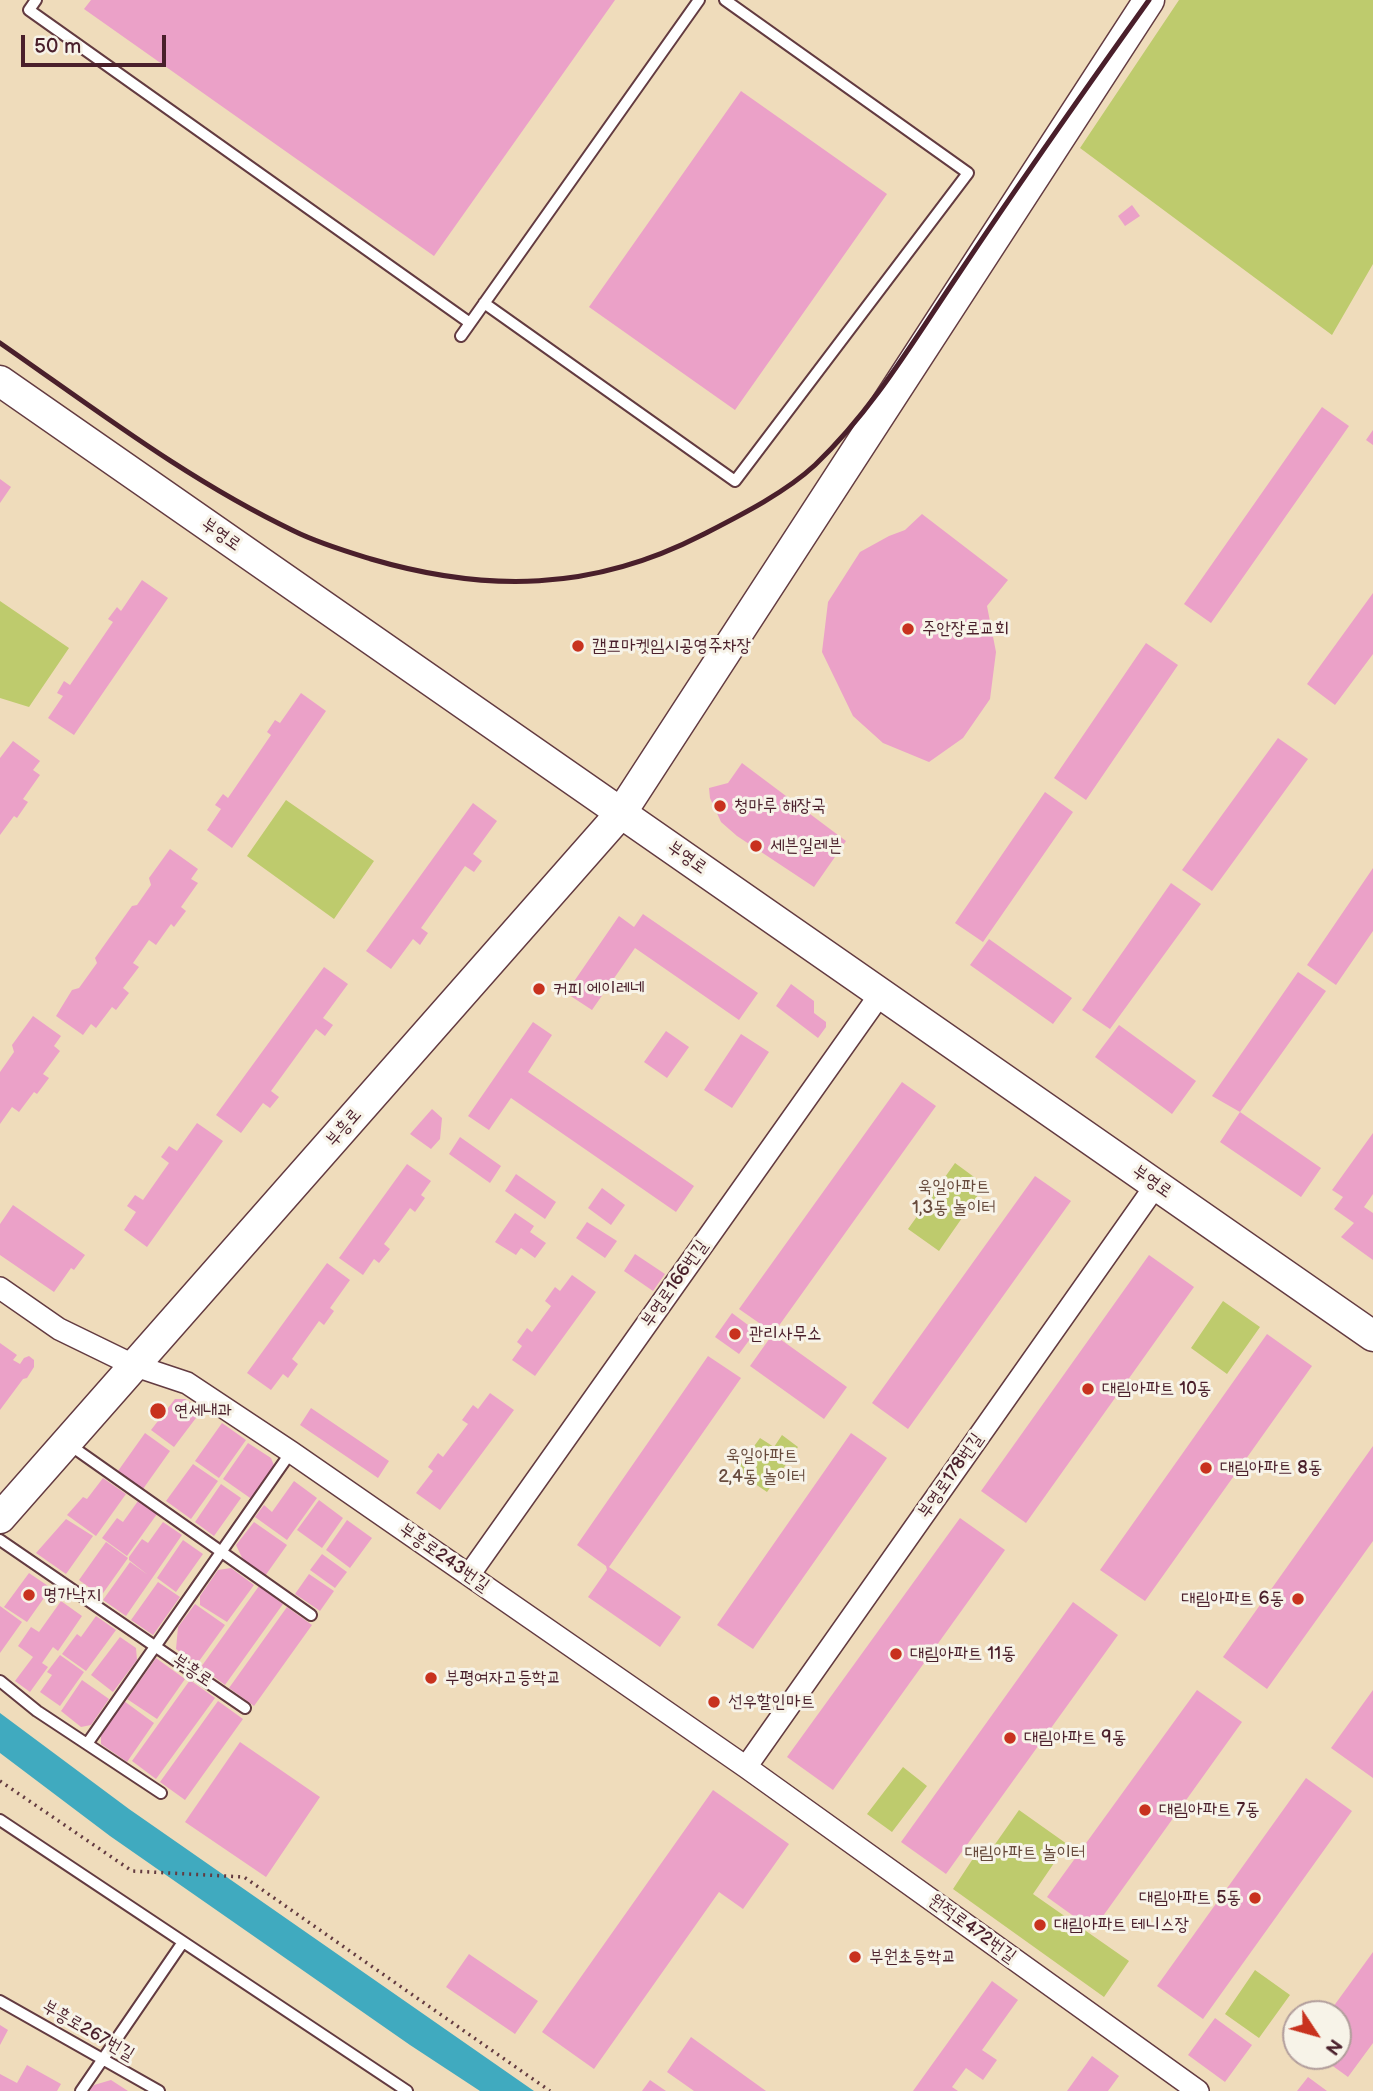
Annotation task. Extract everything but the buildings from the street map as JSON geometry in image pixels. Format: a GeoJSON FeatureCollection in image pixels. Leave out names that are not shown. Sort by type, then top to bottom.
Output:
{"type":"FeatureCollection","features":[{"type":"Feature","properties":{"kind":"main road","name":"부흥로"},"geometry":{"type":"LineString","coordinates":[[0,1518],[621,813],[1149,0]]}},
{"type":"Feature","properties":{"kind":"main road","name":"부영로"},"geometry":{"type":"LineString","coordinates":[[1,385],[1373,1336]]}},
{"type":"Feature","properties":{"kind":"street","name":"부영로166번길"},"geometry":{"type":"LineString","coordinates":[[469,1575],[881,993]]}},
{"type":"Feature","properties":{"kind":"street","name":"부영로178번길"},"geometry":{"type":"LineString","coordinates":[[746,1767],[1156,1185]]}},
{"type":"Feature","properties":{"kind":"street","name":"부흥로243번길"},"geometry":{"type":"LineString","coordinates":[[0,1288],[59,1329],[133,1366],[187,1383],[746,1767]]}},
{"type":"Feature","properties":{"kind":"street","name":"원적로472번길"},"geometry":{"type":"LineString","coordinates":[[746,1767],[1198,2091]]}},
{"type":"Feature","properties":{"kind":"lane"},"geometry":{"type":"LineString","coordinates":[[36,0],[29,10],[470,324]]}},
{"type":"Feature","properties":{"kind":"lane"},"geometry":{"type":"LineString","coordinates":[[461,336],[699,0]]}},
{"type":"Feature","properties":{"kind":"lane"},"geometry":{"type":"LineString","coordinates":[[484,303],[735,481],[968,173],[725,0]]}},
{"type":"Feature","properties":{"kind":"lane"},"geometry":{"type":"LineString","coordinates":[[66,1443],[311,1615]]}},
{"type":"Feature","properties":{"kind":"lane"},"geometry":{"type":"LineString","coordinates":[[87,1744],[291,1452]]}},
{"type":"Feature","properties":{"kind":"lane","name":"부흥로"},"geometry":{"type":"LineString","coordinates":[[0,1540],[245,1708]]}},
{"type":"Feature","properties":{"kind":"lane"},"geometry":{"type":"LineString","coordinates":[[0,1681],[37,1711],[161,1793]]}},
{"type":"Feature","properties":{"kind":"lane"},"geometry":{"type":"LineString","coordinates":[[0,1820],[407,2091]]}},
{"type":"Feature","properties":{"kind":"lane"},"geometry":{"type":"LineString","coordinates":[[81,2091],[183,1942]]}},
{"type":"Feature","properties":{"kind":"lane","name":"부흥로267번길"},"geometry":{"type":"LineString","coordinates":[[0,2001],[159,2091]]}},
{"type":"Feature","properties":{"kind":"path"},"geometry":{"type":"LineString","coordinates":[[0,1781],[132,1871],[244,1877],[550,2091]]}},
{"type":"Feature","properties":{"kind":"green space"},"geometry":{"type":"Polygon","coordinates":[[[1179,0],[1373,0],[1373,264],[1332,335],[1080,148],[1179,0]]]}},
{"type":"Feature","properties":{"kind":"green space"},"geometry":{"type":"Polygon","coordinates":[[[0,601],[69,648],[29,707],[0,698],[0,601]]]}},
{"type":"Feature","properties":{"kind":"green space"},"geometry":{"type":"Polygon","coordinates":[[[286,800],[374,861],[334,919],[247,856],[286,800]]]}},
{"type":"Feature","properties":{"kind":"green space","name":"욱일아파트 1,3동 놀이터"},"geometry":{"type":"Polygon","coordinates":[[[955,1163],[985,1185],[939,1251],[908,1229],[955,1163]]]}},
{"type":"Feature","properties":{"kind":"green space"},"geometry":{"type":"Polygon","coordinates":[[[1223,1301],[1260,1327],[1227,1374],[1191,1348],[1223,1301]]]}},
{"type":"Feature","properties":{"kind":"green space","name":"욱일아파트 2,4동 놀이터"},"geometry":{"type":"Polygon","coordinates":[[[782,1435],[798,1447],[767,1492],[736,1471],[760,1438],[774,1447],[782,1435]]]}},
{"type":"Feature","properties":{"kind":"green space"},"geometry":{"type":"Polygon","coordinates":[[[903,1767],[927,1786],[892,1832],[867,1814],[903,1767]]]}},
{"type":"Feature","properties":{"kind":"green space","name":"대림아파트 테니스장"},"geometry":{"type":"Polygon","coordinates":[[[1019,1810],[1067,1844],[1033,1894],[1129,1961],[1104,1997],[953,1889],[976,1854],[984,1860],[1019,1810]]]}},
{"type":"Feature","properties":{"kind":"green space"},"geometry":{"type":"Polygon","coordinates":[[[1255,1970],[1290,1995],[1286,2000],[1282,2000],[1282,2006],[1259,2038],[1225,2014],[1255,1970]]]}},
{"type":"Feature","properties":{"kind":"water"},"geometry":{"type":"Polygon","coordinates":[[[0,1713],[129,1809],[534,2091],[480,2091],[110,1836],[0,1753],[0,1713]]]}},
{"type":"Feature","properties":{"kind":"railway"},"geometry":{"type":"LineString","coordinates":[[0,343],[217,490],[322,543],[414,570],[498,581],[539,581],[621,567],[661,554],[761,503],[803,475],[836,444],[892,374],[1149,0]]}},
{"type":"Feature","properties":{"kind":"place","name":"주안장로교회"},"geometry":{"type":"Point","coordinates":[908,629]}},
{"type":"Feature","properties":{"kind":"place","name":"캠프마켓임시공영주차장"},"geometry":{"type":"Point","coordinates":[578,646]}},
{"type":"Feature","properties":{"kind":"place","name":"청마루 해장국"},"geometry":{"type":"Point","coordinates":[720,806]}},
{"type":"Feature","properties":{"kind":"place","name":"세븐일레븐"},"geometry":{"type":"Point","coordinates":[756,846]}},
{"type":"Feature","properties":{"kind":"place","name":"커피 에이레네"},"geometry":{"type":"Point","coordinates":[539,989]}},
{"type":"Feature","properties":{"kind":"place","name":"관리사무소"},"geometry":{"type":"Point","coordinates":[735,1334]}},
{"type":"Feature","properties":{"kind":"place","name":"대림아파트 10동"},"geometry":{"type":"Point","coordinates":[1088,1389]}},
{"type":"Feature","properties":{"kind":"place","name":"연세내과"},"geometry":{"type":"Point","coordinates":[158,1411]}},
{"type":"Feature","properties":{"kind":"place","name":"대림아파트 8동"},"geometry":{"type":"Point","coordinates":[1206,1468]}},
{"type":"Feature","properties":{"kind":"place","name":"명가낙지"},"geometry":{"type":"Point","coordinates":[29,1595]}},
{"type":"Feature","properties":{"kind":"place","name":"대림아파트 6동"},"geometry":{"type":"Point","coordinates":[1298,1599]}},
{"type":"Feature","properties":{"kind":"place","name":"대림아파트 11동"},"geometry":{"type":"Point","coordinates":[896,1654]}},
{"type":"Feature","properties":{"kind":"place","name":"부평여자고등학교"},"geometry":{"type":"Point","coordinates":[431,1678]}},
{"type":"Feature","properties":{"kind":"place","name":"선우할인마트"},"geometry":{"type":"Point","coordinates":[714,1702]}},
{"type":"Feature","properties":{"kind":"place","name":"대림아파트 9동"},"geometry":{"type":"Point","coordinates":[1010,1738]}},
{"type":"Feature","properties":{"kind":"place","name":"대림아파트 7동"},"geometry":{"type":"Point","coordinates":[1145,1810]}},
{"type":"Feature","properties":{"kind":"place","name":"대림아파트 5동"},"geometry":{"type":"Point","coordinates":[1255,1898]}},
{"type":"Feature","properties":{"kind":"place","name":"대림아파트 테니스장"},"geometry":{"type":"Point","coordinates":[1040,1925]}},
{"type":"Feature","properties":{"kind":"place","name":"부원초등학교"},"geometry":{"type":"Point","coordinates":[855,1957]}},
{"type":"Feature","properties":{"kind":"park label","name":"대림아파트 놀이터"},"geometry":{"type":"Point","coordinates":[1025,1853]}}]}
